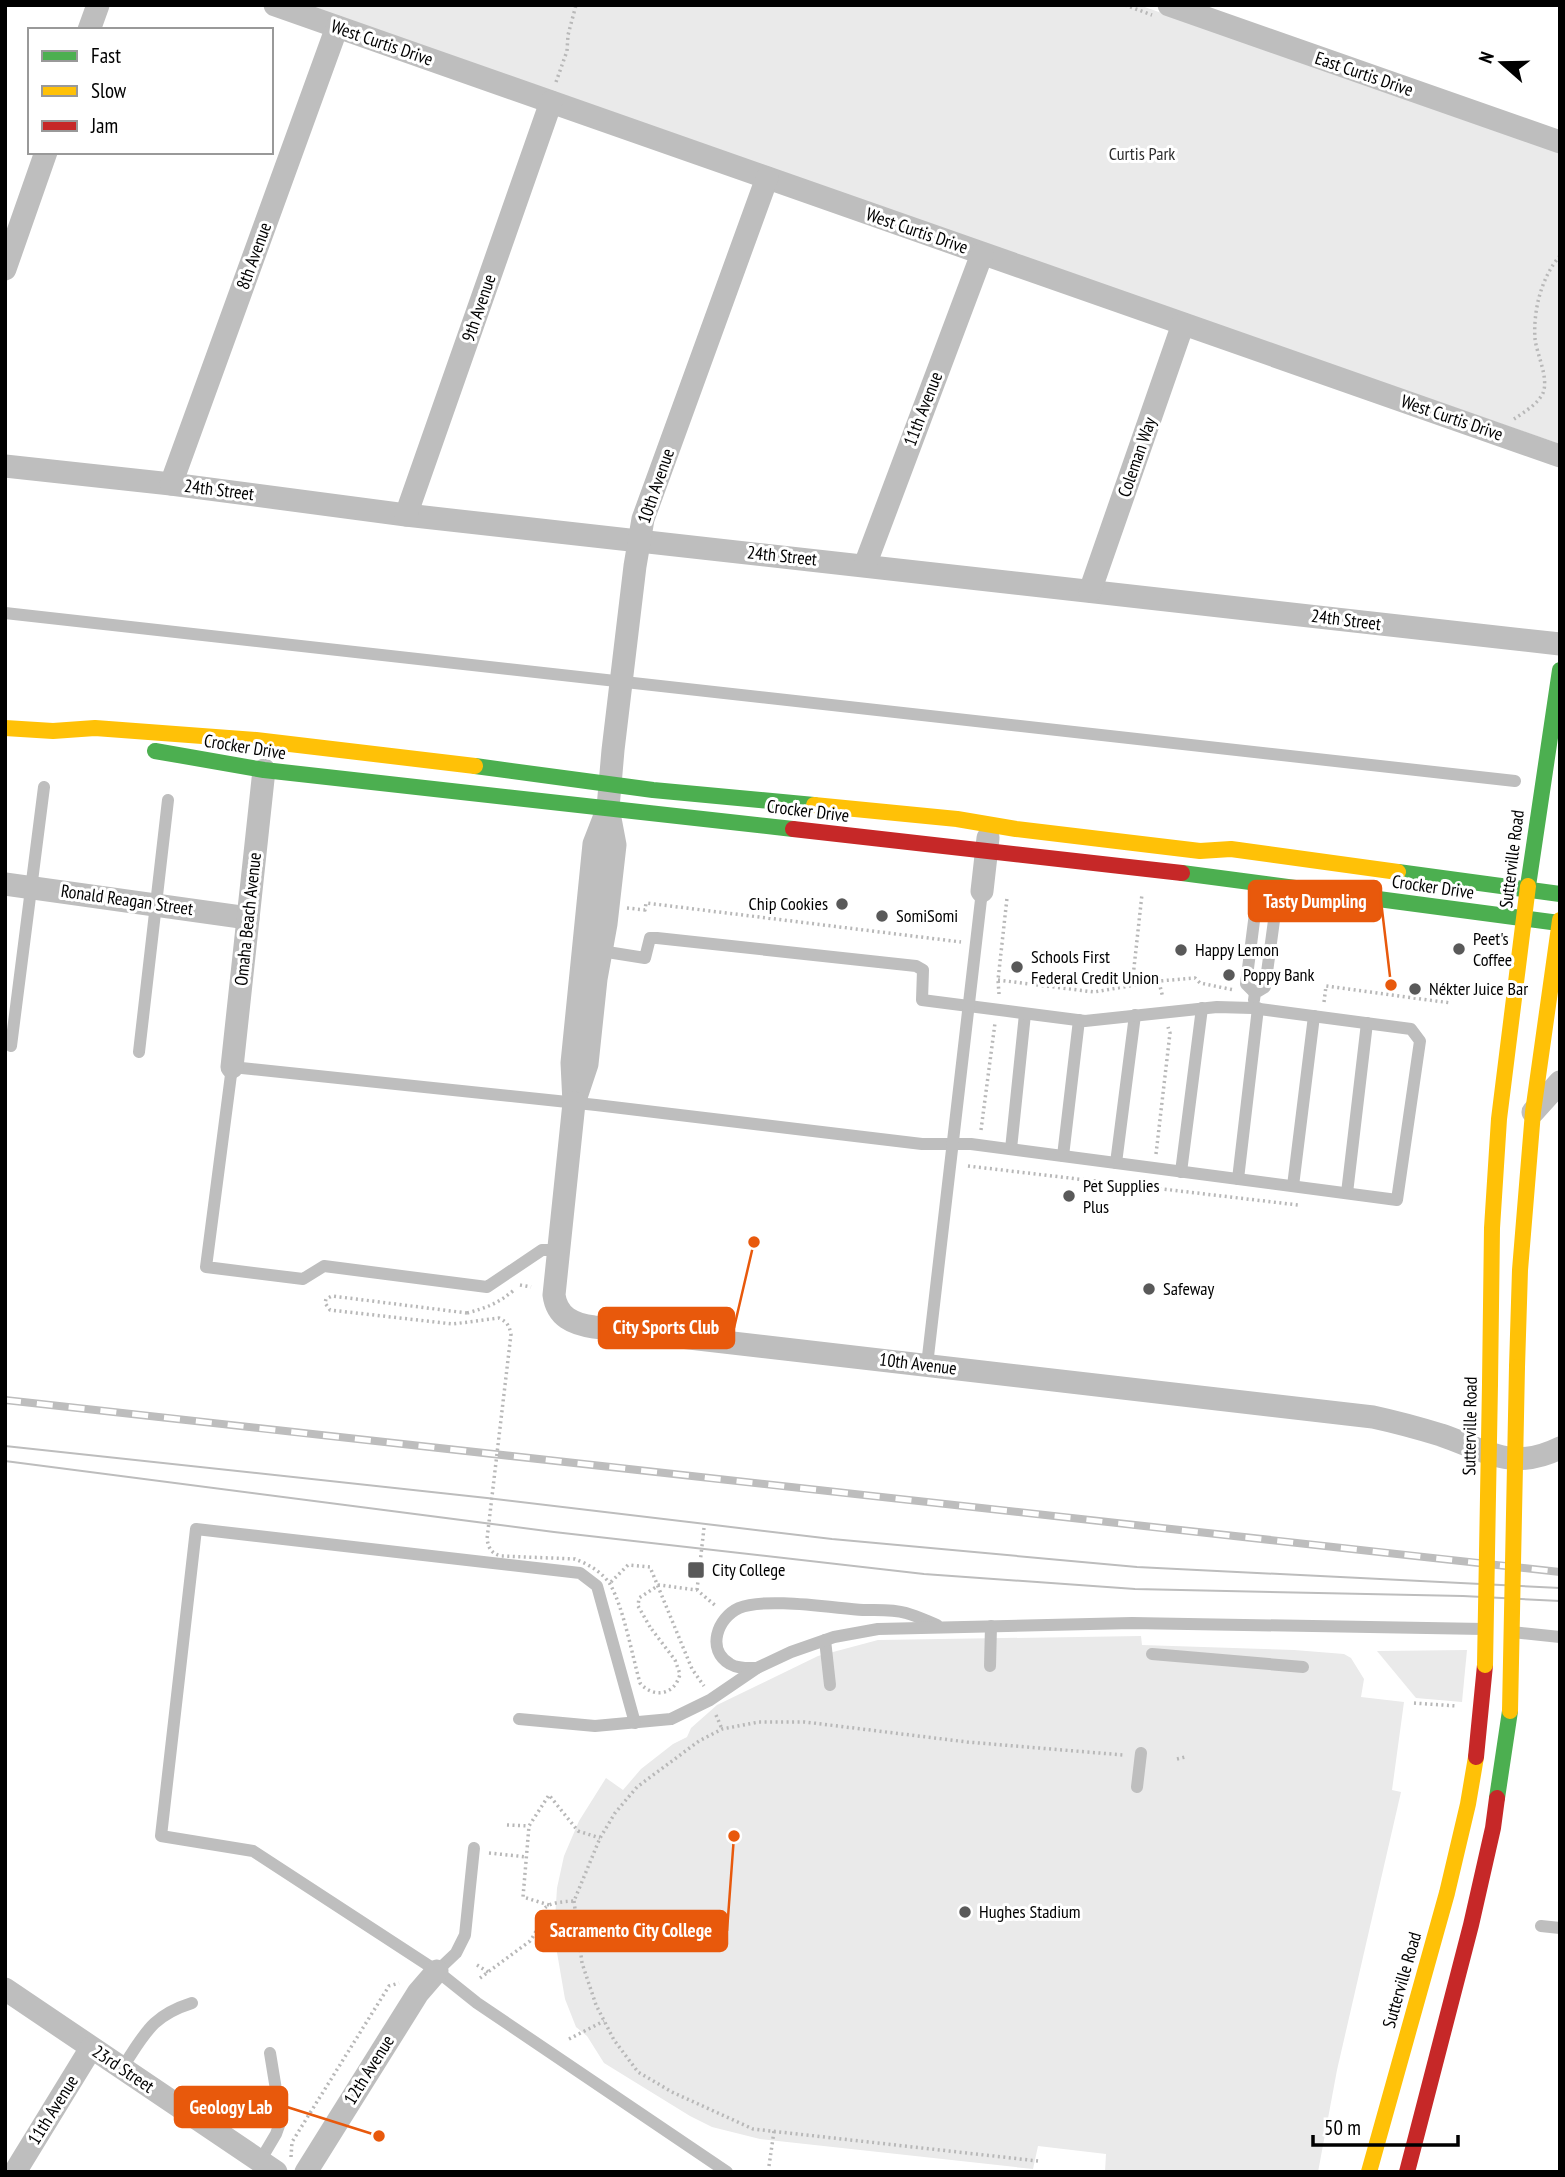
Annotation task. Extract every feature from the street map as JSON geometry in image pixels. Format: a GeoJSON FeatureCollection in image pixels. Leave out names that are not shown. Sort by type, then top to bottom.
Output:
{"type":"FeatureCollection","features":[{"type":"Feature","properties":{"kind":"street"},"geometry":{"type":"LineString","coordinates":[[90,28],[98,5]]}},
{"type":"Feature","properties":{"kind":"street","name":"West Curtis Drive"},"geometry":{"type":"LineString","coordinates":[[275,5],[552,96],[767,178],[1560,456]]}},
{"type":"Feature","properties":{"kind":"street","name":"East Curtis Drive"},"geometry":{"type":"LineString","coordinates":[[1169,5],[1221,14],[1560,142]]}},
{"type":"Feature","properties":{"kind":"street","name":"8th Avenue"},"geometry":{"type":"LineString","coordinates":[[171,484],[337,27]]}},
{"type":"Feature","properties":{"kind":"street","name":"9th Avenue"},"geometry":{"type":"LineString","coordinates":[[407,514],[552,96]]}},
{"type":"Feature","properties":{"kind":"street"},"geometry":{"type":"LineString","coordinates":[[5,269],[45,154]]}},
{"type":"Feature","properties":{"kind":"street","name":"10th Avenue"},"geometry":{"type":"LineString","coordinates":[[575,1103],[572,1063],[594,844],[608,808],[621,681],[643,519],[767,178]]}},
{"type":"Feature","properties":{"kind":"street","name":"11th Avenue"},"geometry":{"type":"LineString","coordinates":[[865,565],[982,254]]}},
{"type":"Feature","properties":{"kind":"street","name":"Coleman Way"},"geometry":{"type":"LineString","coordinates":[[1090,591],[1183,324]]}},
{"type":"Feature","properties":{"kind":"street","name":"24th Street"},"geometry":{"type":"LineString","coordinates":[[5,466],[407,514],[588,544],[639,540],[1560,644]]}},
{"type":"Feature","properties":{"kind":"street","name":"Sutterville Road"},"geometry":{"type":"LineString","coordinates":[[1368,2172],[1454,1873],[1468,1814],[1484,1694],[1492,1228],[1499,1119],[1527,890],[1560,670]]}},
{"type":"Feature","properties":{"kind":"street","name":"Crocker Drive"},"geometry":{"type":"LineString","coordinates":[[5,728],[95,728],[256,740],[653,790],[957,819],[1200,851],[1231,849],[1560,894]]}},
{"type":"Feature","properties":{"kind":"street","name":"Crocker Drive"},"geometry":{"type":"LineString","coordinates":[[53,730],[127,747],[264,771],[1267,883],[1524,919],[1560,921]]}},
{"type":"Feature","properties":{"kind":"street","name":"Omaha Beach Avenue"},"geometry":{"type":"LineString","coordinates":[[232,1067],[264,771]]}},
{"type":"Feature","properties":{"kind":"street","name":"10th Avenue"},"geometry":{"type":"LineString","coordinates":[[608,808],[615,845],[607,924],[596,979],[587,1064],[575,1103],[558,1250],[555,1302],[565,1318],[582,1325],[1373,1417],[1435,1433],[1485,1454],[1512,1459],[1534,1457],[1560,1448]]}},
{"type":"Feature","properties":{"kind":"street"},"geometry":{"type":"LineString","coordinates":[[982,891],[990,825]]}},
{"type":"Feature","properties":{"kind":"street","name":"Ronald Reagan Street"},"geometry":{"type":"LineString","coordinates":[[5,884],[248,918]]}},
{"type":"Feature","properties":{"kind":"street"},"geometry":{"type":"LineString","coordinates":[[1407,2172],[1471,1925],[1493,1828],[1510,1711],[1520,1269],[1534,1112],[1560,921]]}},
{"type":"Feature","properties":{"kind":"street"},"geometry":{"type":"LineString","coordinates":[[1553,964],[1560,992]]}},
{"type":"Feature","properties":{"kind":"street"},"geometry":{"type":"LineString","coordinates":[[1534,1112],[1560,1082]]}},
{"type":"Feature","properties":{"kind":"street","name":"12th Avenue"},"geometry":{"type":"LineString","coordinates":[[283,2166],[437,1971]]}},
{"type":"Feature","properties":{"kind":"street","name":"23rd Street"},"geometry":{"type":"LineString","coordinates":[[5,1989],[122,2068],[283,2166]]}},
{"type":"Feature","properties":{"kind":"street","name":"11th Avenue"},"geometry":{"type":"LineString","coordinates":[[15,2172],[91,2048]]}},
{"type":"Feature","properties":{"kind":"lane"},"geometry":{"type":"LineString","coordinates":[[5,613],[1515,781]]}},
{"type":"Feature","properties":{"kind":"lane"},"geometry":{"type":"LineString","coordinates":[[11,1046],[44,787]]}},
{"type":"Feature","properties":{"kind":"lane"},"geometry":{"type":"LineString","coordinates":[[139,1052],[168,800]]}},
{"type":"Feature","properties":{"kind":"lane"},"geometry":{"type":"LineString","coordinates":[[1238,1179],[1255,1008],[1255,993],[1246,984],[1255,913],[1264,904],[1267,883]]}},
{"type":"Feature","properties":{"kind":"lane"},"geometry":{"type":"LineString","coordinates":[[927,1365],[982,891]]}},
{"type":"Feature","properties":{"kind":"lane"},"geometry":{"type":"LineString","coordinates":[[1255,993],[1265,987],[1275,913],[1264,904]]}},
{"type":"Feature","properties":{"kind":"lane"},"geometry":{"type":"LineString","coordinates":[[558,1250],[542,1251],[487,1287],[324,1266],[303,1279],[206,1267],[232,1067],[575,1103],[922,1144],[971,1144],[1397,1200],[1420,1041],[1411,1029],[1255,1008],[1202,1008],[1079,1020],[922,1000],[923,970],[916,966],[657,938],[650,938],[645,958],[601,951]]}},
{"type":"Feature","properties":{"kind":"lane"},"geometry":{"type":"LineString","coordinates":[[1181,1172],[1202,1008]]}},
{"type":"Feature","properties":{"kind":"lane"},"geometry":{"type":"LineString","coordinates":[[1011,1149],[1025,1014]]}},
{"type":"Feature","properties":{"kind":"lane"},"geometry":{"type":"LineString","coordinates":[[1116,1163],[1135,1015]]}},
{"type":"Feature","properties":{"kind":"lane"},"geometry":{"type":"LineString","coordinates":[[1293,1186],[1314,1016]]}},
{"type":"Feature","properties":{"kind":"lane"},"geometry":{"type":"LineString","coordinates":[[1063,1156],[1079,1020]]}},
{"type":"Feature","properties":{"kind":"lane"},"geometry":{"type":"LineString","coordinates":[[1347,1193],[1367,1023]]}},
{"type":"Feature","properties":{"kind":"lane"},"geometry":{"type":"LineString","coordinates":[[635,1723],[597,1586],[580,1573],[196,1529],[161,1836],[253,1851],[437,1971],[477,2003],[727,2172]]}},
{"type":"Feature","properties":{"kind":"lane"},"geometry":{"type":"LineString","coordinates":[[757,1668],[737,1667],[729,1663],[720,1655],[716,1646],[719,1625],[726,1616],[740,1607],[782,1604],[905,1612],[940,1627]]}},
{"type":"Feature","properties":{"kind":"lane"},"geometry":{"type":"LineString","coordinates":[[519,1719],[595,1726],[671,1718],[710,1700],[757,1668],[791,1652],[825,1640],[878,1629],[1143,1623],[1355,1628],[1469,1627],[1560,1637]]}},
{"type":"Feature","properties":{"kind":"lane"},"geometry":{"type":"LineString","coordinates":[[990,1666],[991,1626]]}},
{"type":"Feature","properties":{"kind":"lane"},"geometry":{"type":"LineString","coordinates":[[825,1640],[831,1685]]}},
{"type":"Feature","properties":{"kind":"lane"},"geometry":{"type":"LineString","coordinates":[[1152,1654],[1303,1667]]}},
{"type":"Feature","properties":{"kind":"lane"},"geometry":{"type":"LineString","coordinates":[[1137,1787],[1141,1753]]}},
{"type":"Feature","properties":{"kind":"lane"},"geometry":{"type":"LineString","coordinates":[[437,1971],[456,1953],[465,1934],[474,1848]]}},
{"type":"Feature","properties":{"kind":"lane"},"geometry":{"type":"LineString","coordinates":[[1541,1926],[1560,1928]]}},
{"type":"Feature","properties":{"kind":"lane"},"geometry":{"type":"LineString","coordinates":[[122,2068],[153,2023],[166,2013],[192,2003]]}},
{"type":"Feature","properties":{"kind":"lane"},"geometry":{"type":"LineString","coordinates":[[270,2053],[281,2120],[276,2133],[283,2166]]}},
{"type":"Feature","properties":{"kind":"path"},"geometry":{"type":"LineString","coordinates":[[552,96],[567,51],[576,5]]}},
{"type":"Feature","properties":{"kind":"path"},"geometry":{"type":"LineString","coordinates":[[1506,423],[1525,411],[1544,392],[1535,339],[1536,318],[1544,281],[1560,256]]}},
{"type":"Feature","properties":{"kind":"path"},"geometry":{"type":"LineString","coordinates":[[1132,986],[1142,892]]}},
{"type":"Feature","properties":{"kind":"path"},"geometry":{"type":"LineString","coordinates":[[999,994],[1007,898]]}},
{"type":"Feature","properties":{"kind":"path"},"geometry":{"type":"LineString","coordinates":[[625,908],[645,909],[646,903],[963,942]]}},
{"type":"Feature","properties":{"kind":"path"},"geometry":{"type":"LineString","coordinates":[[998,981],[1094,992],[1195,978],[1200,983],[1239,991]]}},
{"type":"Feature","properties":{"kind":"path"},"geometry":{"type":"LineString","coordinates":[[1152,1188],[1170,1032],[1159,981]]}},
{"type":"Feature","properties":{"kind":"path"},"geometry":{"type":"LineString","coordinates":[[1312,1000],[1324,1002],[1326,986],[1451,1003]]}},
{"type":"Feature","properties":{"kind":"path"},"geometry":{"type":"LineString","coordinates":[[973,1133],[982,1129],[996,1023]]}},
{"type":"Feature","properties":{"kind":"path"},"geometry":{"type":"LineString","coordinates":[[968,1167],[1301,1205]]}},
{"type":"Feature","properties":{"kind":"path"},"geometry":{"type":"LineString","coordinates":[[467,1313],[332,1296],[326,1299],[325,1303],[330,1310],[453,1324],[499,1318],[505,1321],[511,1334],[487,1539],[489,1548],[501,1556],[575,1559],[593,1568],[609,1583],[640,1683],[646,1690],[659,1694],[668,1692],[674,1687],[680,1674],[675,1660],[638,1606],[639,1598],[659,1585],[697,1590],[726,1616]]}},
{"type":"Feature","properties":{"kind":"path"},"geometry":{"type":"LineString","coordinates":[[697,1590],[704,1528]]}},
{"type":"Feature","properties":{"kind":"path"},"geometry":{"type":"LineString","coordinates":[[609,1583],[628,1565],[650,1567],[692,1669],[704,1687]]}},
{"type":"Feature","properties":{"kind":"path"},"geometry":{"type":"LineString","coordinates":[[1414,1703],[1469,1707]]}},
{"type":"Feature","properties":{"kind":"path"},"geometry":{"type":"LineString","coordinates":[[715,1710],[722,1729]]}},
{"type":"Feature","properties":{"kind":"path"},"geometry":{"type":"LineString","coordinates":[[1038,2161],[753,2129],[672,2092],[638,2072],[614,2040],[604,2021],[582,1963],[575,1901],[600,1838],[615,1813],[637,1787],[699,1741],[722,1729],[759,1722],[805,1722],[967,1742],[1124,1755]]}},
{"type":"Feature","properties":{"kind":"path"},"geometry":{"type":"LineString","coordinates":[[1177,1759],[1185,1757]]}},
{"type":"Feature","properties":{"kind":"path"},"geometry":{"type":"LineString","coordinates":[[575,1901],[549,1905],[523,1897],[529,1826],[549,1795],[578,1831],[600,1838]]}},
{"type":"Feature","properties":{"kind":"path"},"geometry":{"type":"LineString","coordinates":[[507,1825],[529,1826]]}},
{"type":"Feature","properties":{"kind":"path"},"geometry":{"type":"LineString","coordinates":[[489,1853],[527,1857]]}},
{"type":"Feature","properties":{"kind":"path"},"geometry":{"type":"LineString","coordinates":[[480,1978],[530,1941],[536,1933],[540,1912],[549,1905]]}},
{"type":"Feature","properties":{"kind":"path"},"geometry":{"type":"LineString","coordinates":[[477,1965],[488,1972]]}},
{"type":"Feature","properties":{"kind":"path"},"geometry":{"type":"LineString","coordinates":[[283,2166],[292,2142],[389,1986],[403,1983]]}},
{"type":"Feature","properties":{"kind":"path"},"geometry":{"type":"LineString","coordinates":[[569,2039],[604,2021]]}},
{"type":"Feature","properties":{"kind":"path"},"geometry":{"type":"LineString","coordinates":[[769,2166],[774,2131]]}},
{"type":"Feature","properties":{"kind":"green space","name":"Curtis Park"},"geometry":{"type":"Polygon","coordinates":[[[294,5],[1139,5],[1560,153],[1560,444],[294,5]]]}},
{"type":"Feature","properties":{"kind":"green space","name":"Hughes Stadium"},"geometry":{"type":"Polygon","coordinates":[[[1141,1636],[1142,1645],[1344,1654],[1351,1658],[1364,1679],[1361,1697],[1404,1702],[1392,1790],[1401,1792],[1337,2070],[1318,2172],[1105,2172],[1106,2154],[1038,2146],[1033,2169],[760,2139],[712,2127],[690,2116],[604,2063],[587,2036],[576,2027],[565,1999],[554,1935],[557,1888],[564,1856],[579,1821],[606,1778],[623,1790],[641,1769],[673,1744],[687,1737],[691,1728],[717,1705],[818,1656],[878,1640],[1141,1636]]]}},
{"type":"Feature","properties":{"kind":"green space"},"geometry":{"type":"Polygon","coordinates":[[[1467,1650],[1462,1702],[1416,1698],[1377,1651],[1467,1650]]]}},
{"type":"Feature","properties":{"kind":"tram line"},"geometry":{"type":"LineString","coordinates":[[5,1446],[487,1498],[832,1539],[1137,1567],[1560,1588]]}},
{"type":"Feature","properties":{"kind":"tram line"},"geometry":{"type":"LineString","coordinates":[[5,1461],[554,1532],[924,1574],[1135,1589],[1463,1596],[1560,1601]]}},
{"type":"Feature","properties":{"kind":"railway"},"geometry":{"type":"LineString","coordinates":[[5,1400],[1560,1572]]}},
{"type":"Feature","properties":{"kind":"traffic: fast"},"geometry":{"type":"LineString","coordinates":[[1528,886],[1560,670]]}},
{"type":"Feature","properties":{"kind":"traffic: fast"},"geometry":{"type":"LineString","coordinates":[[155,751],[264,770],[793,829]]}},
{"type":"Feature","properties":{"kind":"traffic: fast"},"geometry":{"type":"LineString","coordinates":[[475,766],[653,790],[814,805]]}},
{"type":"Feature","properties":{"kind":"traffic: fast"},"geometry":{"type":"LineString","coordinates":[[1398,872],[1560,894]]}},
{"type":"Feature","properties":{"kind":"traffic: fast"},"geometry":{"type":"LineString","coordinates":[[1182,873],[1559,923]]}},
{"type":"Feature","properties":{"kind":"traffic: fast"},"geometry":{"type":"LineString","coordinates":[[1497,1798],[1510,1711]]}},
{"type":"Feature","properties":{"kind":"traffic: slow"},"geometry":{"type":"LineString","coordinates":[[5,728],[53,731],[95,728],[256,740],[475,766]]}},
{"type":"Feature","properties":{"kind":"traffic: slow"},"geometry":{"type":"LineString","coordinates":[[814,805],[957,819],[1016,829],[1200,851],[1231,849],[1398,872]]}},
{"type":"Feature","properties":{"kind":"traffic: slow"},"geometry":{"type":"LineString","coordinates":[[1490,1384],[1492,1228],[1499,1119],[1528,886]]}},
{"type":"Feature","properties":{"kind":"traffic: slow"},"geometry":{"type":"LineString","coordinates":[[1517,1367],[1520,1270],[1533,1112],[1560,920]]}},
{"type":"Feature","properties":{"kind":"traffic: slow"},"geometry":{"type":"LineString","coordinates":[[1510,1711],[1517,1367]]}},
{"type":"Feature","properties":{"kind":"traffic: slow"},"geometry":{"type":"LineString","coordinates":[[1485,1665],[1490,1384]]}},
{"type":"Feature","properties":{"kind":"traffic: slow"},"geometry":{"type":"LineString","coordinates":[[1369,2172],[1447,1893],[1476,1757]]}},
{"type":"Feature","properties":{"kind":"traffic: jam"},"geometry":{"type":"LineString","coordinates":[[793,829],[1182,873]]}},
{"type":"Feature","properties":{"kind":"traffic: jam"},"geometry":{"type":"LineString","coordinates":[[1476,1757],[1485,1665]]}},
{"type":"Feature","properties":{"kind":"traffic: jam"},"geometry":{"type":"LineString","coordinates":[[1407,2172],[1471,1925],[1497,1798]]}},
{"type":"Feature","properties":{"kind":"place","name":"Chip Cookies"},"geometry":{"type":"Point","coordinates":[842,904]}},
{"type":"Feature","properties":{"kind":"place","name":"SomiSomi"},"geometry":{"type":"Point","coordinates":[882,916]}},
{"type":"Feature","properties":{"kind":"place","name":"Peet's Coffee"},"geometry":{"type":"Point","coordinates":[1459,949]}},
{"type":"Feature","properties":{"kind":"place","name":"Happy Lemon"},"geometry":{"type":"Point","coordinates":[1181,950]}},
{"type":"Feature","properties":{"kind":"place","name":"Schools First Federal Credit Union"},"geometry":{"type":"Point","coordinates":[1017,967]}},
{"type":"Feature","properties":{"kind":"place","name":"Poppy Bank"},"geometry":{"type":"Point","coordinates":[1229,975]}},
{"type":"Feature","properties":{"kind":"place","name":"Tasty Dumpling"},"geometry":{"type":"Point","coordinates":[1391,985]}},
{"type":"Feature","properties":{"kind":"place","name":"Nékter Juice Bar"},"geometry":{"type":"Point","coordinates":[1415,989]}},
{"type":"Feature","properties":{"kind":"place","name":"Pet Supplies Plus"},"geometry":{"type":"Point","coordinates":[1069,1196]}},
{"type":"Feature","properties":{"kind":"place","name":"City Sports Club"},"geometry":{"type":"Point","coordinates":[754,1242]}},
{"type":"Feature","properties":{"kind":"place","name":"Safeway"},"geometry":{"type":"Point","coordinates":[1149,1289]}},
{"type":"Feature","properties":{"kind":"place","name":"City College"},"geometry":{"type":"Point","coordinates":[696,1570]}},
{"type":"Feature","properties":{"kind":"place","name":"Sacramento City College"},"geometry":{"type":"Point","coordinates":[734,1836]}},
{"type":"Feature","properties":{"kind":"place","name":"Hughes Stadium"},"geometry":{"type":"Point","coordinates":[965,1912]}},
{"type":"Feature","properties":{"kind":"place","name":"Geology Lab"},"geometry":{"type":"Point","coordinates":[379,2136]}}]}
